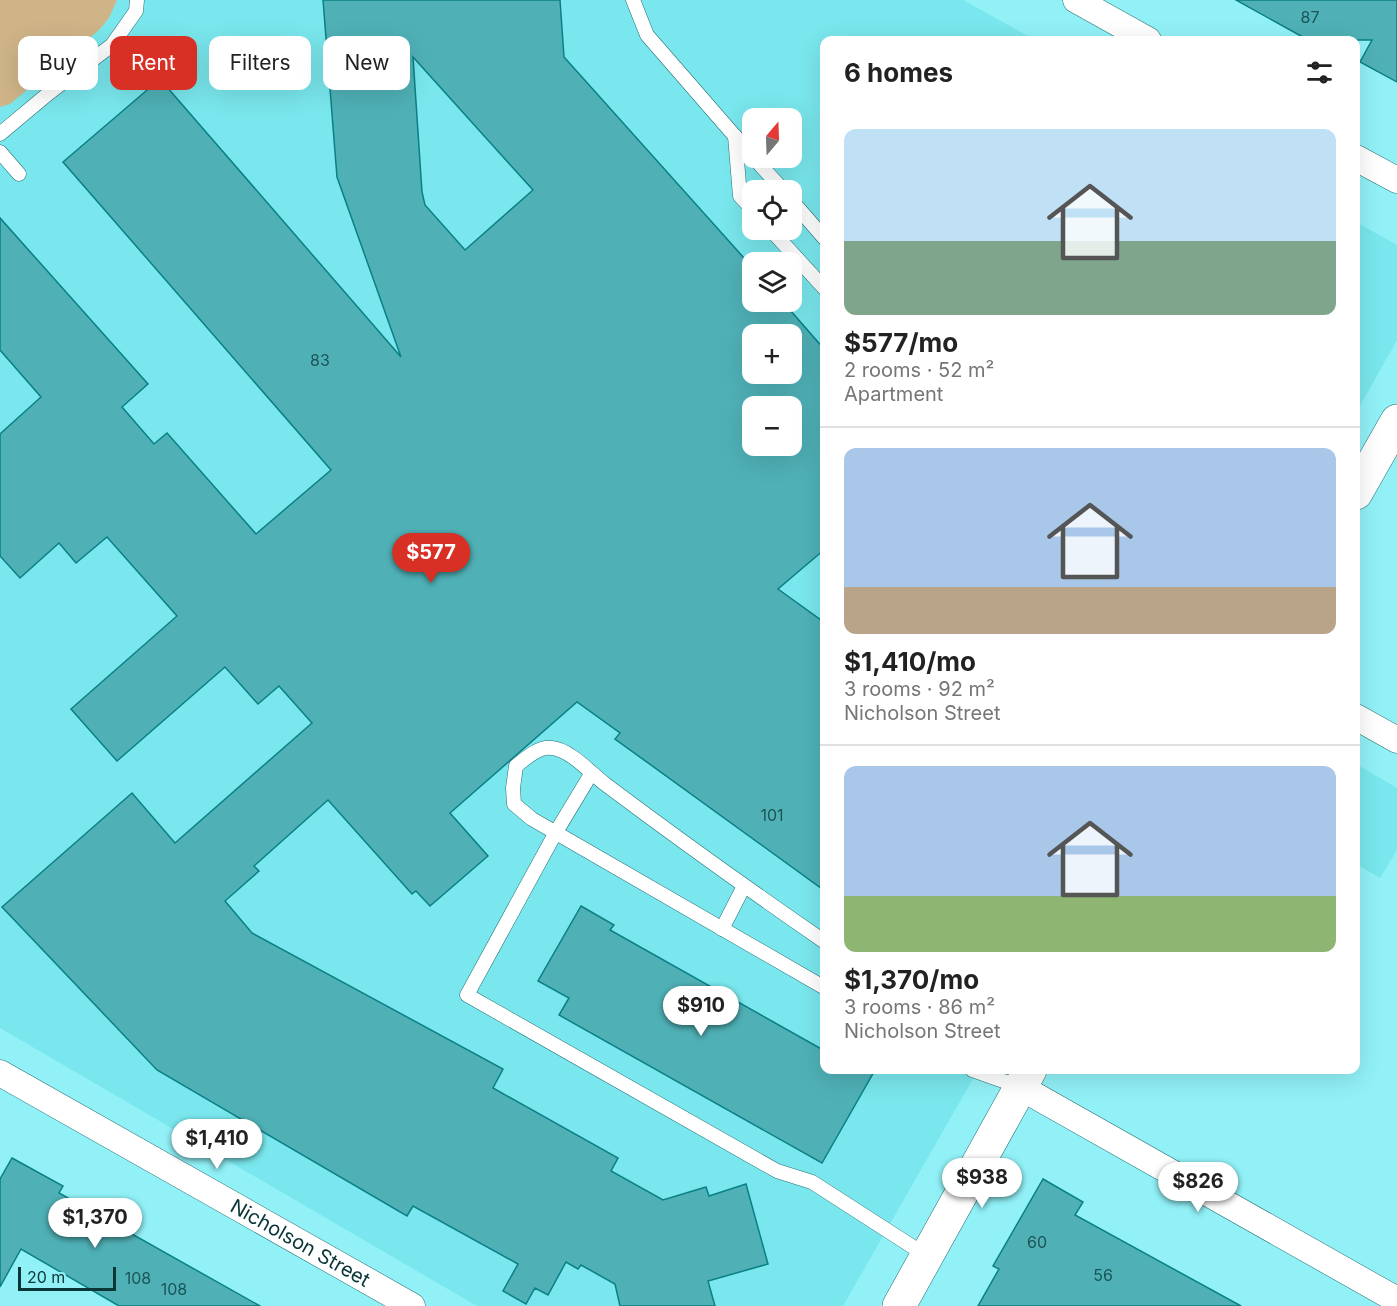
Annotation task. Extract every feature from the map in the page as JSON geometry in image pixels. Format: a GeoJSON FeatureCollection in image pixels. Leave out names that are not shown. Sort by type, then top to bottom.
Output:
{"type":"FeatureCollection","features":[{"type":"Feature","properties":{"kind":"street"},"geometry":{"type":"LineString","coordinates":[[1076,0],[1104,7],[1143,36]]}},
{"type":"Feature","properties":{"kind":"street"},"geometry":{"type":"LineString","coordinates":[[1360,160],[1397,180]]}},
{"type":"Feature","properties":{"kind":"street"},"geometry":{"type":"LineString","coordinates":[[1360,487],[1397,421]]}},
{"type":"Feature","properties":{"kind":"street"},"geometry":{"type":"LineString","coordinates":[[1360,719],[1397,740]]}},
{"type":"Feature","properties":{"kind":"street","name":"Nicholson Street"},"geometry":{"type":"LineString","coordinates":[[0,1073],[412,1306]]}},
{"type":"Feature","properties":{"kind":"street"},"geometry":{"type":"LineString","coordinates":[[899,1306],[927,1256],[1018,1075],[1397,1300]]}},
{"type":"Feature","properties":{"kind":"lane"},"geometry":{"type":"LineString","coordinates":[[0,134],[112,45],[136,11],[137,0]]}},
{"type":"Feature","properties":{"kind":"lane"},"geometry":{"type":"LineString","coordinates":[[633,0],[647,35],[742,144]]}},
{"type":"Feature","properties":{"kind":"lane"},"geometry":{"type":"LineString","coordinates":[[735,136],[742,198]]}},
{"type":"Feature","properties":{"kind":"lane"},"geometry":{"type":"LineString","coordinates":[[0,152],[19,174]]}},
{"type":"Feature","properties":{"kind":"lane"},"geometry":{"type":"LineString","coordinates":[[763,168],[774,180]]}},
{"type":"Feature","properties":{"kind":"lane"},"geometry":{"type":"LineString","coordinates":[[802,213],[820,233]]}},
{"type":"Feature","properties":{"kind":"lane"},"geometry":{"type":"LineString","coordinates":[[780,240],[820,284]]}},
{"type":"Feature","properties":{"kind":"lane"},"geometry":{"type":"LineString","coordinates":[[820,939],[744,886],[591,774],[566,753],[551,747],[532,753],[516,766],[513,788],[514,804],[532,819],[820,985]]}},
{"type":"Feature","properties":{"kind":"lane"},"geometry":{"type":"LineString","coordinates":[[591,774],[556,832],[467,995],[777,1171],[813,1182],[927,1256]]}},
{"type":"Feature","properties":{"kind":"lane"},"geometry":{"type":"LineString","coordinates":[[722,929],[744,886]]}},
{"type":"Feature","properties":{"kind":"shaded area"},"geometry":{"type":"Polygon","coordinates":[[[0,0],[963,0],[1028,36],[820,36],[820,1074],[976,1074],[843,1306],[477,1306],[0,1028],[0,0]]]}},
{"type":"Feature","properties":{"kind":"shaded area"},"geometry":{"type":"Polygon","coordinates":[[[0,0],[117,0],[109,18],[92,36],[18,36],[18,90],[27,90],[10,104],[0,107],[0,0]]]}},
{"type":"Feature","properties":{"kind":"shaded area"},"geometry":{"type":"Polygon","coordinates":[[[1360,224],[1397,245],[1397,340],[1360,406],[1360,224]]]}},
{"type":"Feature","properties":{"kind":"shaded area"},"geometry":{"type":"Polygon","coordinates":[[[1360,766],[1397,788],[1397,850],[1380,878],[1360,866],[1360,766]]]}},
{"type":"Feature","properties":{"kind":"building"},"geometry":{"type":"Polygon","coordinates":[[[323,0],[560,0],[564,57],[742,256],[742,312],[792,312],[820,344],[820,553],[778,589],[820,619],[820,887],[615,739],[620,733],[577,702],[450,813],[488,856],[430,906],[416,891],[412,894],[328,800],[254,866],[259,871],[225,901],[252,933],[503,1069],[493,1088],[618,1158],[611,1171],[663,1200],[706,1187],[709,1196],[746,1184],[768,1264],[708,1281],[715,1306],[620,1306],[615,1284],[581,1265],[578,1269],[566,1262],[548,1295],[535,1288],[526,1304],[503,1291],[518,1264],[413,1206],[407,1216],[157,1070],[2,907],[132,793],[175,843],[312,723],[279,686],[258,704],[225,667],[117,761],[71,709],[177,616],[107,537],[76,563],[59,543],[20,578],[0,556],[0,434],[41,397],[0,350],[0,218],[148,384],[122,407],[154,444],[167,433],[256,534],[331,470],[63,162],[147,90],[170,90],[401,357],[337,177],[330,90],[410,90],[410,36],[326,36],[323,0]],[[413,57],[422,192],[425,205],[465,250],[533,190],[413,57]]]}},
{"type":"Feature","properties":{"kind":"building"},"geometry":{"type":"Polygon","coordinates":[[[1236,0],[1397,0],[1397,82],[1360,62],[1372,40],[1360,40],[1360,36],[1301,36],[1236,0]]]}},
{"type":"Feature","properties":{"kind":"building"},"geometry":{"type":"Polygon","coordinates":[[[581,906],[614,925],[610,930],[820,1048],[820,1074],[873,1074],[822,1163],[559,1015],[569,998],[538,981],[581,906]]]}},
{"type":"Feature","properties":{"kind":"building"},"geometry":{"type":"Polygon","coordinates":[[[12,1158],[63,1186],[59,1193],[260,1306],[119,1306],[21,1249],[0,1287],[0,1179],[12,1158]]]}},
{"type":"Feature","properties":{"kind":"building"},"geometry":{"type":"Polygon","coordinates":[[[1043,1179],[1083,1202],[1075,1215],[1241,1306],[978,1306],[999,1269],[993,1266],[1043,1179]]]}}]}
